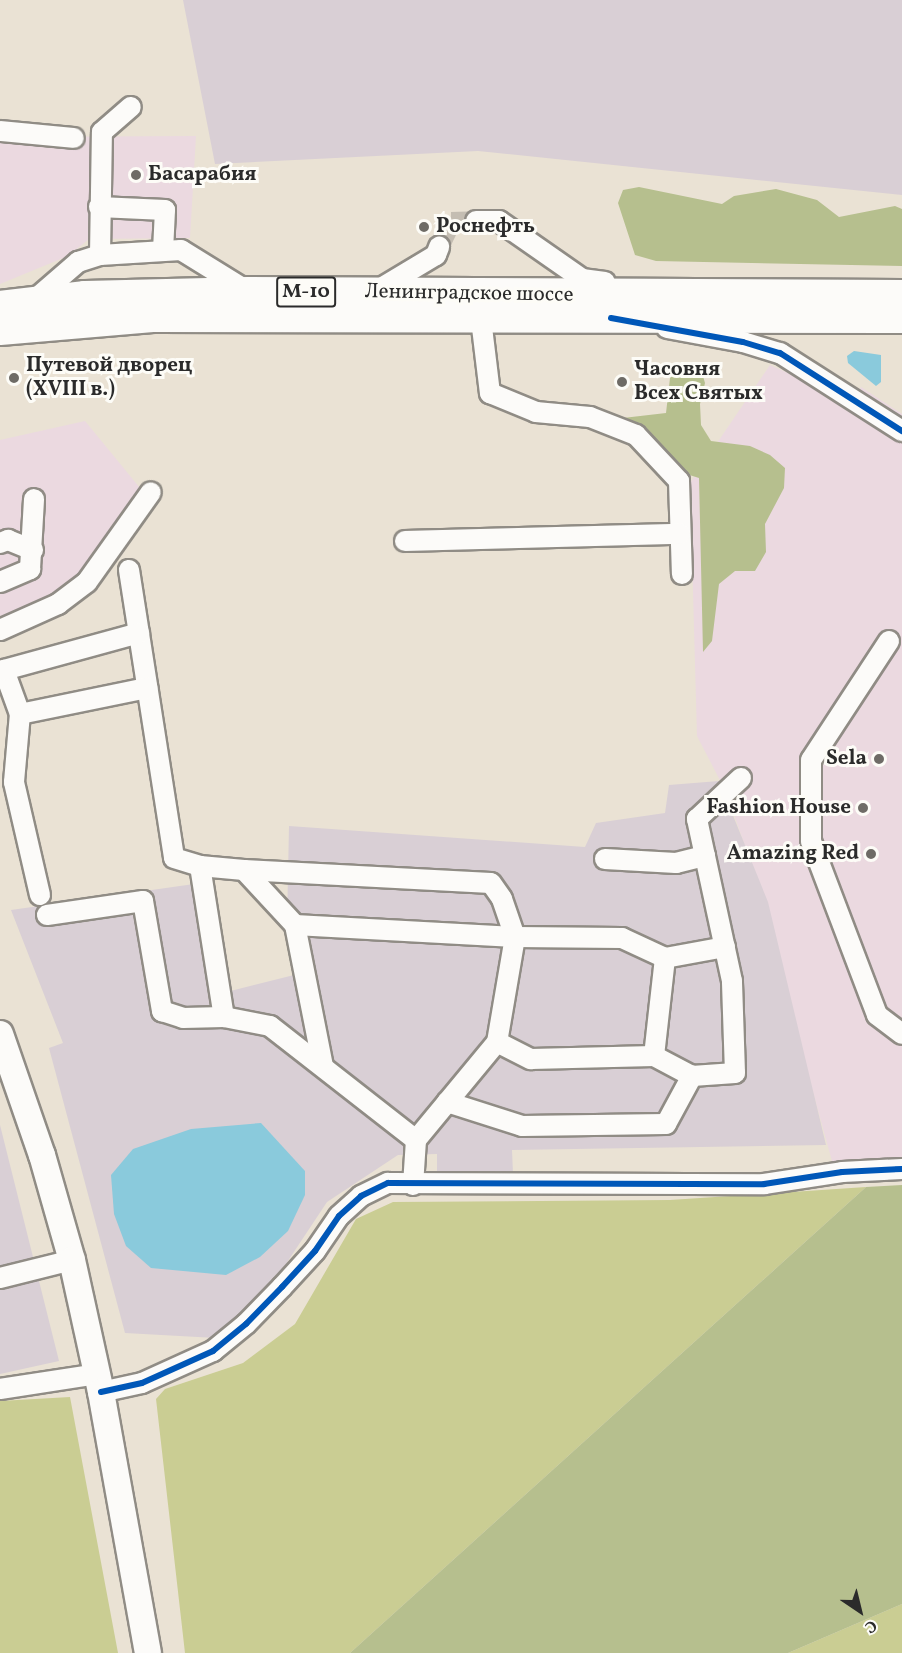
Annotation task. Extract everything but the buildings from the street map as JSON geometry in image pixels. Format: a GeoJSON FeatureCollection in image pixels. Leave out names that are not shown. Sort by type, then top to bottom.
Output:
{"type":"FeatureCollection","features":[{"type":"Feature","properties":{"kind":"highway","name":"Ленинградское шоссе"},"geometry":{"type":"LineString","coordinates":[[0,306],[32,301],[249,292],[902,296]]}},
{"type":"Feature","properties":{"kind":"highway","name":"Ленинградское шоссе"},"geometry":{"type":"LineString","coordinates":[[0,330],[152,317],[902,318]]}},
{"type":"Feature","properties":{"kind":"main road"},"geometry":{"type":"LineString","coordinates":[[0,1034],[42,1155],[72,1260],[99,1383],[148,1653]]}},
{"type":"Feature","properties":{"kind":"street"},"geometry":{"type":"LineString","coordinates":[[100,255],[102,132],[130,107]]}},
{"type":"Feature","properties":{"kind":"street"},"geometry":{"type":"LineString","coordinates":[[0,131],[74,138]]}},
{"type":"Feature","properties":{"kind":"street"},"geometry":{"type":"LineString","coordinates":[[99,207],[165,210],[163,251]]}},
{"type":"Feature","properties":{"kind":"street"},"geometry":{"type":"LineString","coordinates":[[476,221],[499,221],[582,279],[730,296]]}},
{"type":"Feature","properties":{"kind":"street"},"geometry":{"type":"LineString","coordinates":[[371,292],[436,255],[439,247]]}},
{"type":"Feature","properties":{"kind":"street"},"geometry":{"type":"LineString","coordinates":[[32,301],[78,262],[100,255],[182,250],[249,292]]}},
{"type":"Feature","properties":{"kind":"street"},"geometry":{"type":"LineString","coordinates":[[611,318],[743,342],[780,353],[902,431]]}},
{"type":"Feature","properties":{"kind":"street"},"geometry":{"type":"LineString","coordinates":[[481,319],[490,393],[536,412],[590,417],[636,435],[680,481],[682,574]]}},
{"type":"Feature","properties":{"kind":"street"},"geometry":{"type":"LineString","coordinates":[[0,630],[58,604],[87,582],[151,492]]}},
{"type":"Feature","properties":{"kind":"street"},"geometry":{"type":"LineString","coordinates":[[0,582],[30,569],[33,550],[34,499]]}},
{"type":"Feature","properties":{"kind":"street"},"geometry":{"type":"LineString","coordinates":[[405,541],[680,534]]}},
{"type":"Feature","properties":{"kind":"street"},"geometry":{"type":"LineString","coordinates":[[0,543],[8,540],[33,550]]}},
{"type":"Feature","properties":{"kind":"street"},"geometry":{"type":"LineString","coordinates":[[129,570],[174,858],[200,866],[244,870],[491,883],[502,899],[515,937],[497,1042],[416,1140],[413,1185]]}},
{"type":"Feature","properties":{"kind":"street"},"geometry":{"type":"LineString","coordinates":[[40,895],[14,782],[20,714],[4,670],[139,633]]}},
{"type":"Feature","properties":{"kind":"street"},"geometry":{"type":"LineString","coordinates":[[889,641],[812,760],[811,841],[877,1015],[902,1034]]}},
{"type":"Feature","properties":{"kind":"street"},"geometry":{"type":"LineString","coordinates":[[20,714],[147,688]]}},
{"type":"Feature","properties":{"kind":"street"},"geometry":{"type":"LineString","coordinates":[[497,1042],[531,1059],[654,1056],[692,1076],[735,1073],[732,981],[697,819],[741,778]]}},
{"type":"Feature","properties":{"kind":"street"},"geometry":{"type":"LineString","coordinates":[[605,859],[676,863],[705,856]]}},
{"type":"Feature","properties":{"kind":"street"},"geometry":{"type":"LineString","coordinates":[[200,866],[224,1017]]}},
{"type":"Feature","properties":{"kind":"street"},"geometry":{"type":"LineString","coordinates":[[244,870],[294,925],[323,1066]]}},
{"type":"Feature","properties":{"kind":"street"},"geometry":{"type":"LineString","coordinates":[[47,915],[143,901],[162,1011],[183,1018],[224,1017],[270,1026],[416,1140]]}},
{"type":"Feature","properties":{"kind":"street"},"geometry":{"type":"LineString","coordinates":[[294,925],[515,937],[622,938],[664,958],[725,947]]}},
{"type":"Feature","properties":{"kind":"street"},"geometry":{"type":"LineString","coordinates":[[654,1056],[664,958]]}},
{"type":"Feature","properties":{"kind":"street"},"geometry":{"type":"LineString","coordinates":[[447,1102],[522,1126],[666,1124],[692,1076]]}},
{"type":"Feature","properties":{"kind":"street"},"geometry":{"type":"LineString","coordinates":[[0,1389],[99,1383],[142,1383],[213,1351],[246,1324],[282,1287],[315,1251],[339,1216],[361,1196],[388,1183],[413,1185],[764,1184],[842,1172],[902,1169]]}},
{"type":"Feature","properties":{"kind":"street"},"geometry":{"type":"LineString","coordinates":[[0,1278],[72,1260]]}},
{"type":"Feature","properties":{"kind":"shaded area"},"geometry":{"type":"Polygon","coordinates":[[[183,0],[902,0],[902,195],[478,151],[215,164],[183,0]]]}},
{"type":"Feature","properties":{"kind":"shaded area"},"geometry":{"type":"Polygon","coordinates":[[[196,136],[190,238],[89,239],[68,256],[0,284],[0,137],[196,136]]]}},
{"type":"Feature","properties":{"kind":"shaded area"},"geometry":{"type":"Polygon","coordinates":[[[770,365],[797,377],[846,410],[861,387],[902,414],[902,1161],[832,1161],[745,846],[726,792],[697,736],[690,483],[770,365]]]}},
{"type":"Feature","properties":{"kind":"shaded area"},"geometry":{"type":"Polygon","coordinates":[[[85,421],[140,488],[104,542],[91,554],[87,570],[62,596],[0,624],[0,440],[85,421]]]}},
{"type":"Feature","properties":{"kind":"shaded area"},"geometry":{"type":"Polygon","coordinates":[[[719,781],[768,902],[826,1145],[512,1150],[513,1174],[437,1175],[437,1154],[398,1155],[327,1202],[270,1288],[216,1338],[125,1333],[49,1048],[63,1043],[11,910],[194,884],[211,996],[294,975],[287,924],[289,826],[585,847],[596,823],[665,813],[669,785],[719,781]]]}},
{"type":"Feature","properties":{"kind":"shaded area"},"geometry":{"type":"Polygon","coordinates":[[[0,1125],[59,1361],[0,1374],[0,1125]]]}},
{"type":"Feature","properties":{"kind":"green space"},"geometry":{"type":"Polygon","coordinates":[[[639,187],[722,204],[734,196],[776,189],[817,200],[839,217],[895,206],[902,209],[902,266],[656,261],[635,255],[618,203],[623,190],[639,187]]]}},
{"type":"Feature","properties":{"kind":"green space"},"geometry":{"type":"Polygon","coordinates":[[[681,362],[700,366],[705,383],[700,404],[701,425],[711,441],[750,446],[770,455],[785,468],[784,488],[765,524],[766,552],[755,571],[735,571],[719,584],[712,641],[703,652],[699,478],[680,472],[623,418],[666,413],[670,378],[681,362]]]}},
{"type":"Feature","properties":{"kind":"green space"},"geometry":{"type":"Polygon","coordinates":[[[902,1185],[902,1604],[788,1653],[350,1653],[866,1187],[902,1185]]]}},
{"type":"Feature","properties":{"kind":"green space"},"geometry":{"type":"Polygon","coordinates":[[[866,1187],[350,1653],[185,1653],[156,1399],[165,1389],[243,1363],[295,1324],[356,1219],[393,1202],[670,1200],[866,1187]]]}},
{"type":"Feature","properties":{"kind":"green space"},"geometry":{"type":"Polygon","coordinates":[[[70,1397],[118,1653],[0,1653],[0,1401],[70,1397]]]}},
{"type":"Feature","properties":{"kind":"green space"},"geometry":{"type":"Polygon","coordinates":[[[902,1604],[902,1653],[788,1653],[902,1604]]]}},
{"type":"Feature","properties":{"kind":"water"},"geometry":{"type":"Polygon","coordinates":[[[854,351],[881,355],[881,382],[876,386],[848,363],[847,356],[854,351]]]}},
{"type":"Feature","properties":{"kind":"water"},"geometry":{"type":"Polygon","coordinates":[[[261,1123],[305,1171],[305,1195],[288,1231],[260,1257],[226,1275],[151,1268],[126,1246],[114,1214],[111,1175],[133,1149],[191,1129],[261,1123]]]}},
{"type":"Feature","properties":{"kind":"tunnel"},"geometry":{"type":"LineString","coordinates":[[439,247],[451,222],[476,221]]}},
{"type":"Feature","properties":{"kind":"cycle path"},"geometry":{"type":"LineString","coordinates":[[611,318],[743,342],[780,353],[902,431]]}},
{"type":"Feature","properties":{"kind":"cycle path"},"geometry":{"type":"LineString","coordinates":[[101,1392],[142,1383],[213,1351],[246,1324],[282,1287],[315,1251],[339,1216],[361,1196],[388,1183],[764,1184],[842,1172],[902,1169]]}},
{"type":"Feature","properties":{"kind":"place","name":"Басарабия"},"geometry":{"type":"Point","coordinates":[136,175]}},
{"type":"Feature","properties":{"kind":"place","name":"Роснефть"},"geometry":{"type":"Point","coordinates":[424,227]}},
{"type":"Feature","properties":{"kind":"place","name":"Путевой дворец (XVIII в.)"},"geometry":{"type":"Point","coordinates":[14,378]}},
{"type":"Feature","properties":{"kind":"place","name":"Часовня Всех Святых"},"geometry":{"type":"Point","coordinates":[622,382]}},
{"type":"Feature","properties":{"kind":"place","name":"Sela"},"geometry":{"type":"Point","coordinates":[879,759]}},
{"type":"Feature","properties":{"kind":"place","name":"Fashion House"},"geometry":{"type":"Point","coordinates":[863,808]}},
{"type":"Feature","properties":{"kind":"place","name":"Amazing Red"},"geometry":{"type":"Point","coordinates":[871,854]}}]}
